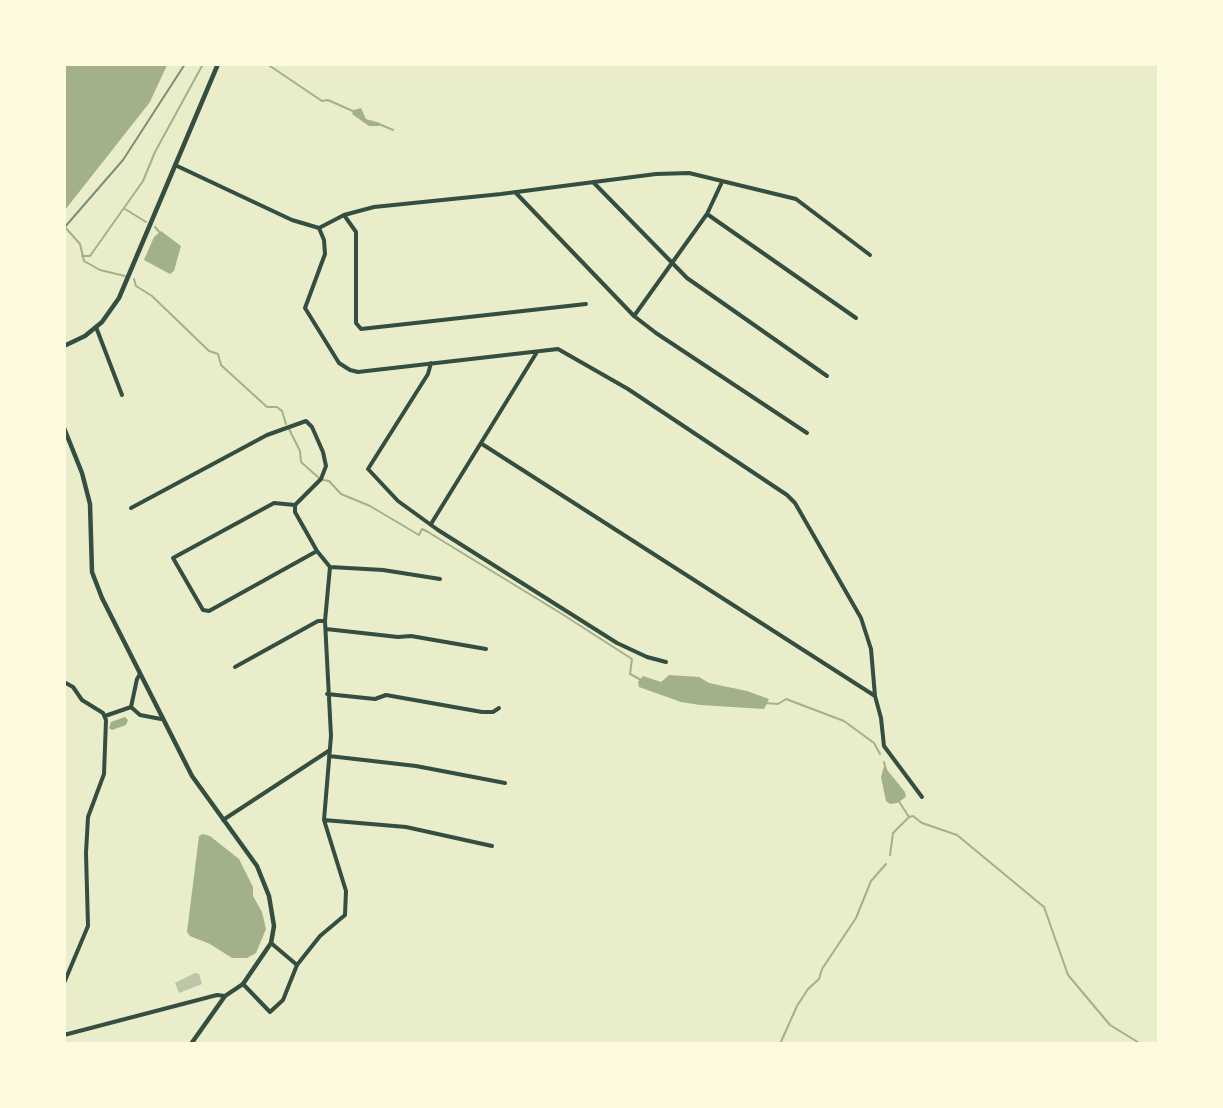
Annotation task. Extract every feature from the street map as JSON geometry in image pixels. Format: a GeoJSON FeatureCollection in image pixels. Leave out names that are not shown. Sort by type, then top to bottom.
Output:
{"type":"FeatureCollection","features":[{"type":"Feature","properties":{"kind":"street"},"geometry":{"type":"LineString","coordinates":[[64,346],[96,327],[119,298],[218,64]]}},
{"type":"Feature","properties":{"kind":"street"},"geometry":{"type":"LineString","coordinates":[[175,165],[292,220],[319,228],[344,215],[374,207],[676,172],[689,173],[722,183],[796,199],[870,255]]}},
{"type":"Feature","properties":{"kind":"street"},"geometry":{"type":"LineString","coordinates":[[592,182],[671,264],[827,376]]}},
{"type":"Feature","properties":{"kind":"street"},"geometry":{"type":"LineString","coordinates":[[634,316],[707,214],[722,183]]}},
{"type":"Feature","properties":{"kind":"street"},"geometry":{"type":"LineString","coordinates":[[515,192],[634,316],[807,433]]}},
{"type":"Feature","properties":{"kind":"street"},"geometry":{"type":"LineString","coordinates":[[707,214],[856,318]]}},
{"type":"Feature","properties":{"kind":"street"},"geometry":{"type":"LineString","coordinates":[[344,215],[356,232],[356,323],[361,329],[586,304]]}},
{"type":"Feature","properties":{"kind":"street"},"geometry":{"type":"LineString","coordinates":[[319,228],[324,240],[324,254],[305,308],[339,363],[350,370],[358,372],[558,349],[608,377],[787,495],[861,618],[871,649],[875,696],[881,718],[884,746],[922,797]]}},
{"type":"Feature","properties":{"kind":"street"},"geometry":{"type":"LineString","coordinates":[[96,327],[122,395]]}},
{"type":"Feature","properties":{"kind":"street"},"geometry":{"type":"LineString","coordinates":[[431,524],[538,351]]}},
{"type":"Feature","properties":{"kind":"street"},"geometry":{"type":"LineString","coordinates":[[432,363],[428,374],[368,469],[398,501],[431,524],[617,643],[646,657],[666,662]]}},
{"type":"Feature","properties":{"kind":"street"},"geometry":{"type":"LineString","coordinates":[[131,508],[267,435],[306,421],[312,427],[323,452],[326,466],[321,479],[295,505],[295,512],[317,550],[330,567],[325,621],[327,694],[331,736],[324,820],[346,891],[345,915],[320,936],[297,965],[283,1000],[270,1012],[243,984]]}},
{"type":"Feature","properties":{"kind":"street"},"geometry":{"type":"LineString","coordinates":[[64,428],[82,473],[90,504],[92,572],[95,580],[161,719],[192,776],[257,866],[265,886],[274,926],[271,943],[243,984],[225,996],[191,1044]]}},
{"type":"Feature","properties":{"kind":"street"},"geometry":{"type":"LineString","coordinates":[[482,444],[875,696]]}},
{"type":"Feature","properties":{"kind":"street"},"geometry":{"type":"LineString","coordinates":[[295,505],[274,503],[173,558],[203,610],[209,611],[317,550]]}},
{"type":"Feature","properties":{"kind":"street"},"geometry":{"type":"LineString","coordinates":[[330,567],[383,570],[440,579]]}},
{"type":"Feature","properties":{"kind":"street"},"geometry":{"type":"LineString","coordinates":[[236,667],[318,621],[325,621]]}},
{"type":"Feature","properties":{"kind":"street"},"geometry":{"type":"LineString","coordinates":[[326,629],[398,637],[411,636],[486,649]]}},
{"type":"Feature","properties":{"kind":"street"},"geometry":{"type":"LineString","coordinates":[[131,707],[140,674]]}},
{"type":"Feature","properties":{"kind":"street"},"geometry":{"type":"LineString","coordinates":[[64,682],[73,687],[82,700],[105,716]]}},
{"type":"Feature","properties":{"kind":"street"},"geometry":{"type":"LineString","coordinates":[[327,694],[375,699],[386,695],[482,712],[493,712],[499,708]]}},
{"type":"Feature","properties":{"kind":"street"},"geometry":{"type":"LineString","coordinates":[[105,716],[131,707]]}},
{"type":"Feature","properties":{"kind":"street"},"geometry":{"type":"LineString","coordinates":[[131,707],[140,715],[161,719]]}},
{"type":"Feature","properties":{"kind":"street"},"geometry":{"type":"LineString","coordinates":[[64,983],[88,926],[86,853],[88,817],[104,774],[105,716]]}},
{"type":"Feature","properties":{"kind":"street"},"geometry":{"type":"LineString","coordinates":[[223,820],[330,750]]}},
{"type":"Feature","properties":{"kind":"street"},"geometry":{"type":"LineString","coordinates":[[329,756],[416,766],[506,783]]}},
{"type":"Feature","properties":{"kind":"street"},"geometry":{"type":"LineString","coordinates":[[324,820],[406,827],[492,846]]}},
{"type":"Feature","properties":{"kind":"street"},"geometry":{"type":"LineString","coordinates":[[271,943],[297,965]]}},
{"type":"Feature","properties":{"kind":"street"},"geometry":{"type":"LineString","coordinates":[[64,1035],[216,995],[225,996]]}},
{"type":"Feature","properties":{"kind":"shaded area"},"geometry":{"type":"Polygon","coordinates":[[[65,64],[167,65],[150,102],[65,210],[65,64]]]}},
{"type":"Feature","properties":{"kind":"shaded area"},"geometry":{"type":"Polygon","coordinates":[[[361,108],[366,119],[380,123],[379,126],[369,126],[352,114],[354,110],[361,108]]]}},
{"type":"Feature","properties":{"kind":"shaded area"},"geometry":{"type":"Polygon","coordinates":[[[161,231],[181,246],[174,271],[170,274],[144,260],[154,237],[161,231]]]}},
{"type":"Feature","properties":{"kind":"shaded area"},"geometry":{"type":"Polygon","coordinates":[[[669,675],[699,677],[709,683],[747,691],[769,699],[764,709],[700,705],[681,702],[639,687],[638,682],[643,676],[661,682],[669,675]]]}},
{"type":"Feature","properties":{"kind":"shaded area"},"geometry":{"type":"Polygon","coordinates":[[[125,717],[128,720],[126,725],[112,730],[109,728],[111,722],[125,717]]]}},
{"type":"Feature","properties":{"kind":"shaded area"},"geometry":{"type":"Polygon","coordinates":[[[884,766],[905,792],[906,797],[897,803],[890,804],[886,801],[881,777],[884,766]]]}},
{"type":"Feature","properties":{"kind":"shaded area"},"geometry":{"type":"Polygon","coordinates":[[[203,834],[210,836],[239,859],[253,887],[253,896],[262,912],[266,929],[256,953],[247,958],[232,958],[210,944],[190,936],[187,932],[199,836],[203,834]]]}},
{"type":"Feature","properties":{"kind":"building"},"geometry":{"type":"Polygon","coordinates":[[[195,973],[199,974],[202,984],[179,993],[175,983],[195,973]]]}},
{"type":"Feature","properties":{"kind":"waterway"},"geometry":{"type":"LineString","coordinates":[[82,256],[90,256],[143,181],[155,152],[203,64]]}},
{"type":"Feature","properties":{"kind":"waterway"},"geometry":{"type":"LineString","coordinates":[[267,64],[322,101],[328,100],[355,112]]}},
{"type":"Feature","properties":{"kind":"waterway"},"geometry":{"type":"LineString","coordinates":[[379,124],[393,130]]}},
{"type":"Feature","properties":{"kind":"waterway"},"geometry":{"type":"LineString","coordinates":[[125,209],[146,222]]}},
{"type":"Feature","properties":{"kind":"waterway"},"geometry":{"type":"LineString","coordinates":[[64,226],[80,244],[84,261],[100,270],[125,276]]}},
{"type":"Feature","properties":{"kind":"waterway"},"geometry":{"type":"LineString","coordinates":[[155,227],[160,233]]}},
{"type":"Feature","properties":{"kind":"waterway"},"geometry":{"type":"LineString","coordinates":[[134,279],[136,286],[152,296],[209,351],[218,354],[221,365],[267,407],[277,407],[282,411],[286,424]]}},
{"type":"Feature","properties":{"kind":"waterway"},"geometry":{"type":"LineString","coordinates":[[289,429],[300,451],[301,462],[319,478]]}},
{"type":"Feature","properties":{"kind":"waterway"},"geometry":{"type":"LineString","coordinates":[[323,480],[329,481],[341,494],[370,506],[419,535],[422,529],[428,532],[562,614],[632,659],[630,674],[641,680]]}},
{"type":"Feature","properties":{"kind":"waterway"},"geometry":{"type":"LineString","coordinates":[[764,703],[778,704],[786,699],[844,721],[874,743],[880,754]]}},
{"type":"Feature","properties":{"kind":"waterway"},"geometry":{"type":"LineString","coordinates":[[884,762],[886,770]]}},
{"type":"Feature","properties":{"kind":"waterway"},"geometry":{"type":"LineString","coordinates":[[898,800],[909,817],[913,816],[922,823],[957,835],[1044,907],[1068,975],[1110,1025],[1141,1044]]}},
{"type":"Feature","properties":{"kind":"waterway"},"geometry":{"type":"LineString","coordinates":[[890,855],[893,833],[909,817]]}},
{"type":"Feature","properties":{"kind":"waterway"},"geometry":{"type":"LineString","coordinates":[[780,1044],[797,1006],[808,989],[819,979],[822,969],[856,918],[871,881],[886,864]]}},
{"type":"Feature","properties":{"kind":"railway"},"geometry":{"type":"LineString","coordinates":[[64,228],[123,160],[185,64]]}}]}
